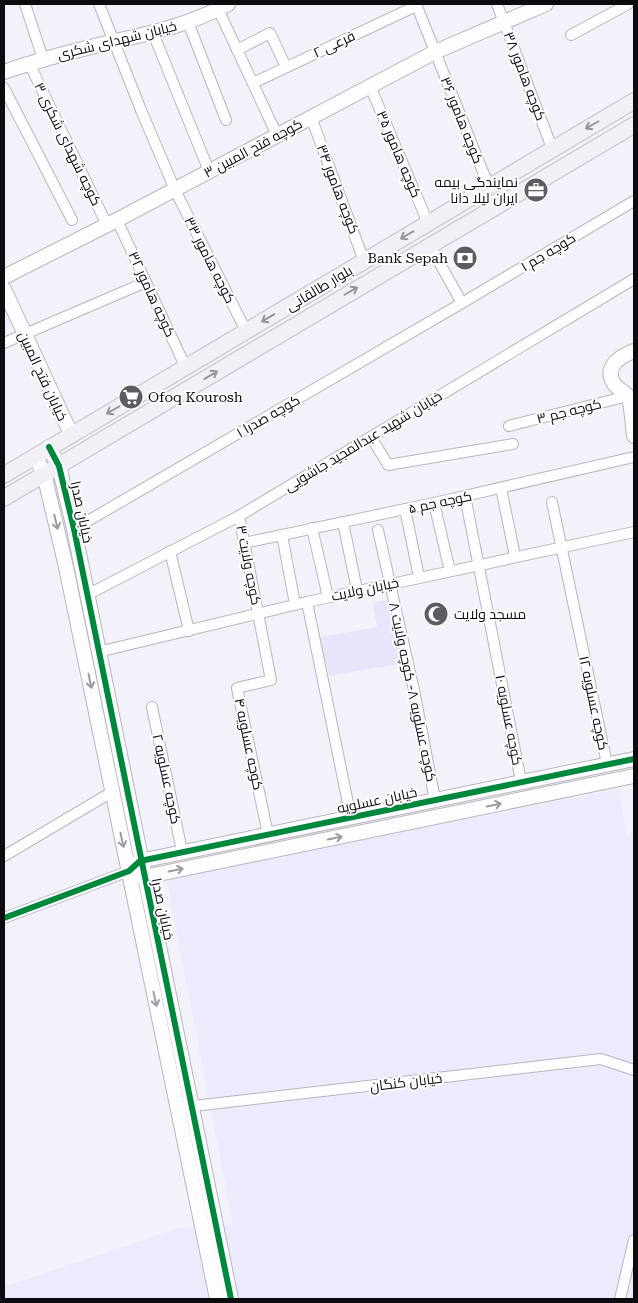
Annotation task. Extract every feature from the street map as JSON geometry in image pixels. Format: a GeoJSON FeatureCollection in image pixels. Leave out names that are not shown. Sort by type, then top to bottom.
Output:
{"type":"FeatureCollection","features":[{"type":"Feature","properties":{"kind":"main road","name":"بلوار طالقانی"},"geometry":{"type":"LineString","coordinates":[[4,475],[70,434],[186,368],[552,148],[634,101]]}},
{"type":"Feature","properties":{"kind":"main road","name":"بلوار طالقانی"},"geometry":{"type":"LineString","coordinates":[[4,498],[634,125]]}},
{"type":"Feature","properties":{"kind":"main road"},"geometry":{"type":"LineString","coordinates":[[246,331],[255,349]]}},
{"type":"Feature","properties":{"kind":"street","name":"کوچه شهدای شکری ۳"},"geometry":{"type":"LineString","coordinates":[[25,4],[36,61],[112,222]]}},
{"type":"Feature","properties":{"kind":"street","name":"کوچه هامور ۳۳"},"geometry":{"type":"LineString","coordinates":[[99,4],[175,190],[246,331]]}},
{"type":"Feature","properties":{"kind":"street","name":"کوچه هامور ۳۸"},"geometry":{"type":"LineString","coordinates":[[497,4],[552,148]]}},
{"type":"Feature","properties":{"kind":"street","name":"کوچه فتح المبین ۳"},"geometry":{"type":"LineString","coordinates":[[4,277],[175,190],[435,52],[546,4]]}},
{"type":"Feature","properties":{"kind":"street"},"geometry":{"type":"LineString","coordinates":[[570,35],[628,4]]}},
{"type":"Feature","properties":{"kind":"street","name":"کوچه هامور ۳۶"},"geometry":{"type":"LineString","coordinates":[[416,5],[489,187]]}},
{"type":"Feature","properties":{"kind":"street","name":"فرعی ۲"},"geometry":{"type":"LineString","coordinates":[[253,83],[416,5]]}},
{"type":"Feature","properties":{"kind":"street","name":"خیابان شهدای شکری"},"geometry":{"type":"LineString","coordinates":[[4,72],[36,61],[153,33],[188,22],[223,7]]}},
{"type":"Feature","properties":{"kind":"street"},"geometry":{"type":"LineString","coordinates":[[223,7],[237,50],[278,135]]}},
{"type":"Feature","properties":{"kind":"street"},"geometry":{"type":"LineString","coordinates":[[188,22],[226,120]]}},
{"type":"Feature","properties":{"kind":"street"},"geometry":{"type":"LineString","coordinates":[[153,33],[209,171]]}},
{"type":"Feature","properties":{"kind":"street"},"geometry":{"type":"LineString","coordinates":[[237,50],[270,33],[286,67]]}},
{"type":"Feature","properties":{"kind":"street","name":"کوچه هامور ۳۵"},"geometry":{"type":"LineString","coordinates":[[370,86],[428,223]]}},
{"type":"Feature","properties":{"kind":"street"},"geometry":{"type":"LineString","coordinates":[[4,88],[72,220]]}},
{"type":"Feature","properties":{"kind":"street","name":"کوچه هامور ۳۴"},"geometry":{"type":"LineString","coordinates":[[311,117],[364,261]]}},
{"type":"Feature","properties":{"kind":"street","name":"کوچه جم ۱"},"geometry":{"type":"LineString","coordinates":[[462,303],[634,201]]}},
{"type":"Feature","properties":{"kind":"street","name":"کوچه هامور ۳۲"},"geometry":{"type":"LineString","coordinates":[[112,222],[146,282],[186,368]]}},
{"type":"Feature","properties":{"kind":"street"},"geometry":{"type":"LineString","coordinates":[[430,246],[462,303]]}},
{"type":"Feature","properties":{"kind":"street","name":"خیابان شهید عبدالمجید جاشویی"},"geometry":{"type":"LineString","coordinates":[[87,595],[239,516],[634,279]]}},
{"type":"Feature","properties":{"kind":"street"},"geometry":{"type":"LineString","coordinates":[[4,343],[146,282]]}},
{"type":"Feature","properties":{"kind":"street","name":"خیابان فتح المبین"},"geometry":{"type":"LineString","coordinates":[[4,289],[70,434]]}},
{"type":"Feature","properties":{"kind":"street","name":"کوچه صدرا ۱"},"geometry":{"type":"LineString","coordinates":[[74,529],[462,303]]}},
{"type":"Feature","properties":{"kind":"street"},"geometry":{"type":"LineString","coordinates":[[634,351],[619,358],[612,366],[611,373],[613,382],[628,396],[634,436]]}},
{"type":"Feature","properties":{"kind":"street","name":"کوچه جم ۳"},"geometry":{"type":"LineString","coordinates":[[509,426],[628,396]]}},
{"type":"Feature","properties":{"kind":"street"},"geometry":{"type":"LineString","coordinates":[[371,437],[388,465],[513,444]]}},
{"type":"Feature","properties":{"kind":"street","name":"خیابان صدرا"},"geometry":{"type":"LineString","coordinates":[[50,447],[59,466],[74,529],[73,565],[87,595],[98,652],[100,699],[112,792],[128,871],[231,1299]]}},
{"type":"Feature","properties":{"kind":"street","name":"خیابان صدرا"},"geometry":{"type":"LineString","coordinates":[[35,456],[44,474],[73,565],[100,699],[144,877],[217,1299]]}},
{"type":"Feature","properties":{"kind":"street","name":"کوچه جم ۵"},"geometry":{"type":"LineString","coordinates":[[244,543],[434,503],[634,457]]}},
{"type":"Feature","properties":{"kind":"street"},"geometry":{"type":"LineString","coordinates":[[501,488],[516,556]]}},
{"type":"Feature","properties":{"kind":"street","name":"کوچه عسلویه ۱۰"},"geometry":{"type":"LineString","coordinates":[[465,496],[521,781]]}},
{"type":"Feature","properties":{"kind":"street","name":"کوچه عسلویه ۱۲"},"geometry":{"type":"LineString","coordinates":[[552,502],[607,764]]}},
{"type":"Feature","properties":{"kind":"street"},"geometry":{"type":"LineString","coordinates":[[434,503],[450,570]]}},
{"type":"Feature","properties":{"kind":"street"},"geometry":{"type":"LineString","coordinates":[[405,509],[419,577]]}},
{"type":"Feature","properties":{"kind":"street","name":"کوچه ولایت ۳"},"geometry":{"type":"LineString","coordinates":[[239,516],[271,680]]}},
{"type":"Feature","properties":{"kind":"street"},"geometry":{"type":"LineString","coordinates":[[343,522],[357,590]]}},
{"type":"Feature","properties":{"kind":"street"},"geometry":{"type":"LineString","coordinates":[[312,528],[328,597]]}},
{"type":"Feature","properties":{"kind":"street","name":"کوچه عسلویه ۸- کوچه ولایت ۸"},"geometry":{"type":"LineString","coordinates":[[378,530],[414,690],[436,800]]}},
{"type":"Feature","properties":{"kind":"street","name":"خیابان ولایت"},"geometry":{"type":"LineString","coordinates":[[98,652],[357,590],[634,532]]}},
{"type":"Feature","properties":{"kind":"street"},"geometry":{"type":"LineString","coordinates":[[282,535],[296,604]]}},
{"type":"Feature","properties":{"kind":"street"},"geometry":{"type":"LineString","coordinates":[[170,551],[188,631]]}},
{"type":"Feature","properties":{"kind":"street"},"geometry":{"type":"LineString","coordinates":[[307,602],[351,818]]}},
{"type":"Feature","properties":{"kind":"street","name":"کوچه عسلویه ۴"},"geometry":{"type":"LineString","coordinates":[[268,834],[237,688],[271,680]]}},
{"type":"Feature","properties":{"kind":"street","name":"کوچه عسلویه ۲"},"geometry":{"type":"LineString","coordinates":[[152,707],[182,852]]}},
{"type":"Feature","properties":{"kind":"street","name":"خیابان عسلویه"},"geometry":{"type":"LineString","coordinates":[[128,871],[140,861],[634,759]]}},
{"type":"Feature","properties":{"kind":"street","name":"خیابان عسلویه"},"geometry":{"type":"LineString","coordinates":[[144,877],[634,776]]}},
{"type":"Feature","properties":{"kind":"street"},"geometry":{"type":"LineString","coordinates":[[4,856],[112,792]]}},
{"type":"Feature","properties":{"kind":"street"},"geometry":{"type":"LineString","coordinates":[[4,918],[128,871],[144,877]]}},
{"type":"Feature","properties":{"kind":"street","name":"خیابان کنگان"},"geometry":{"type":"LineString","coordinates":[[184,1107],[601,1059],[633,1068],[634,1070]]}},
{"type":"Feature","properties":{"kind":"street"},"geometry":{"type":"LineString","coordinates":[[619,1298],[634,1240]]}},
{"type":"Feature","properties":{"kind":"shaded area"},"geometry":{"type":"Polygon","coordinates":[[[387,600],[400,664],[329,676],[320,637],[377,627],[372,602],[387,600]]]}},
{"type":"Feature","properties":{"kind":"shaded area"},"geometry":{"type":"Polygon","coordinates":[[[620,789],[626,835],[634,833],[634,1068],[631,1075],[634,1081],[634,1299],[4,1299],[4,1287],[178,1228],[233,1224],[166,878],[620,789]]]}},
{"type":"Feature","properties":{"kind":"cycle path"},"geometry":{"type":"LineString","coordinates":[[49,447],[59,466],[74,529],[231,1299]]}},
{"type":"Feature","properties":{"kind":"cycle path"},"geometry":{"type":"LineString","coordinates":[[4,918],[129,871],[140,861],[634,759]]}},
{"type":"Feature","properties":{"kind":"place","name":"نمایندگی بیمه ایران لیلا دانا"},"geometry":{"type":"Point","coordinates":[536,190]}},
{"type":"Feature","properties":{"kind":"place","name":"Bank Sepah"},"geometry":{"type":"Point","coordinates":[465,258]}},
{"type":"Feature","properties":{"kind":"place","name":"Ofoq Kourosh"},"geometry":{"type":"Point","coordinates":[131,397]}},
{"type":"Feature","properties":{"kind":"place","name":"مسجد ولایت"},"geometry":{"type":"Point","coordinates":[436,614]}}]}
